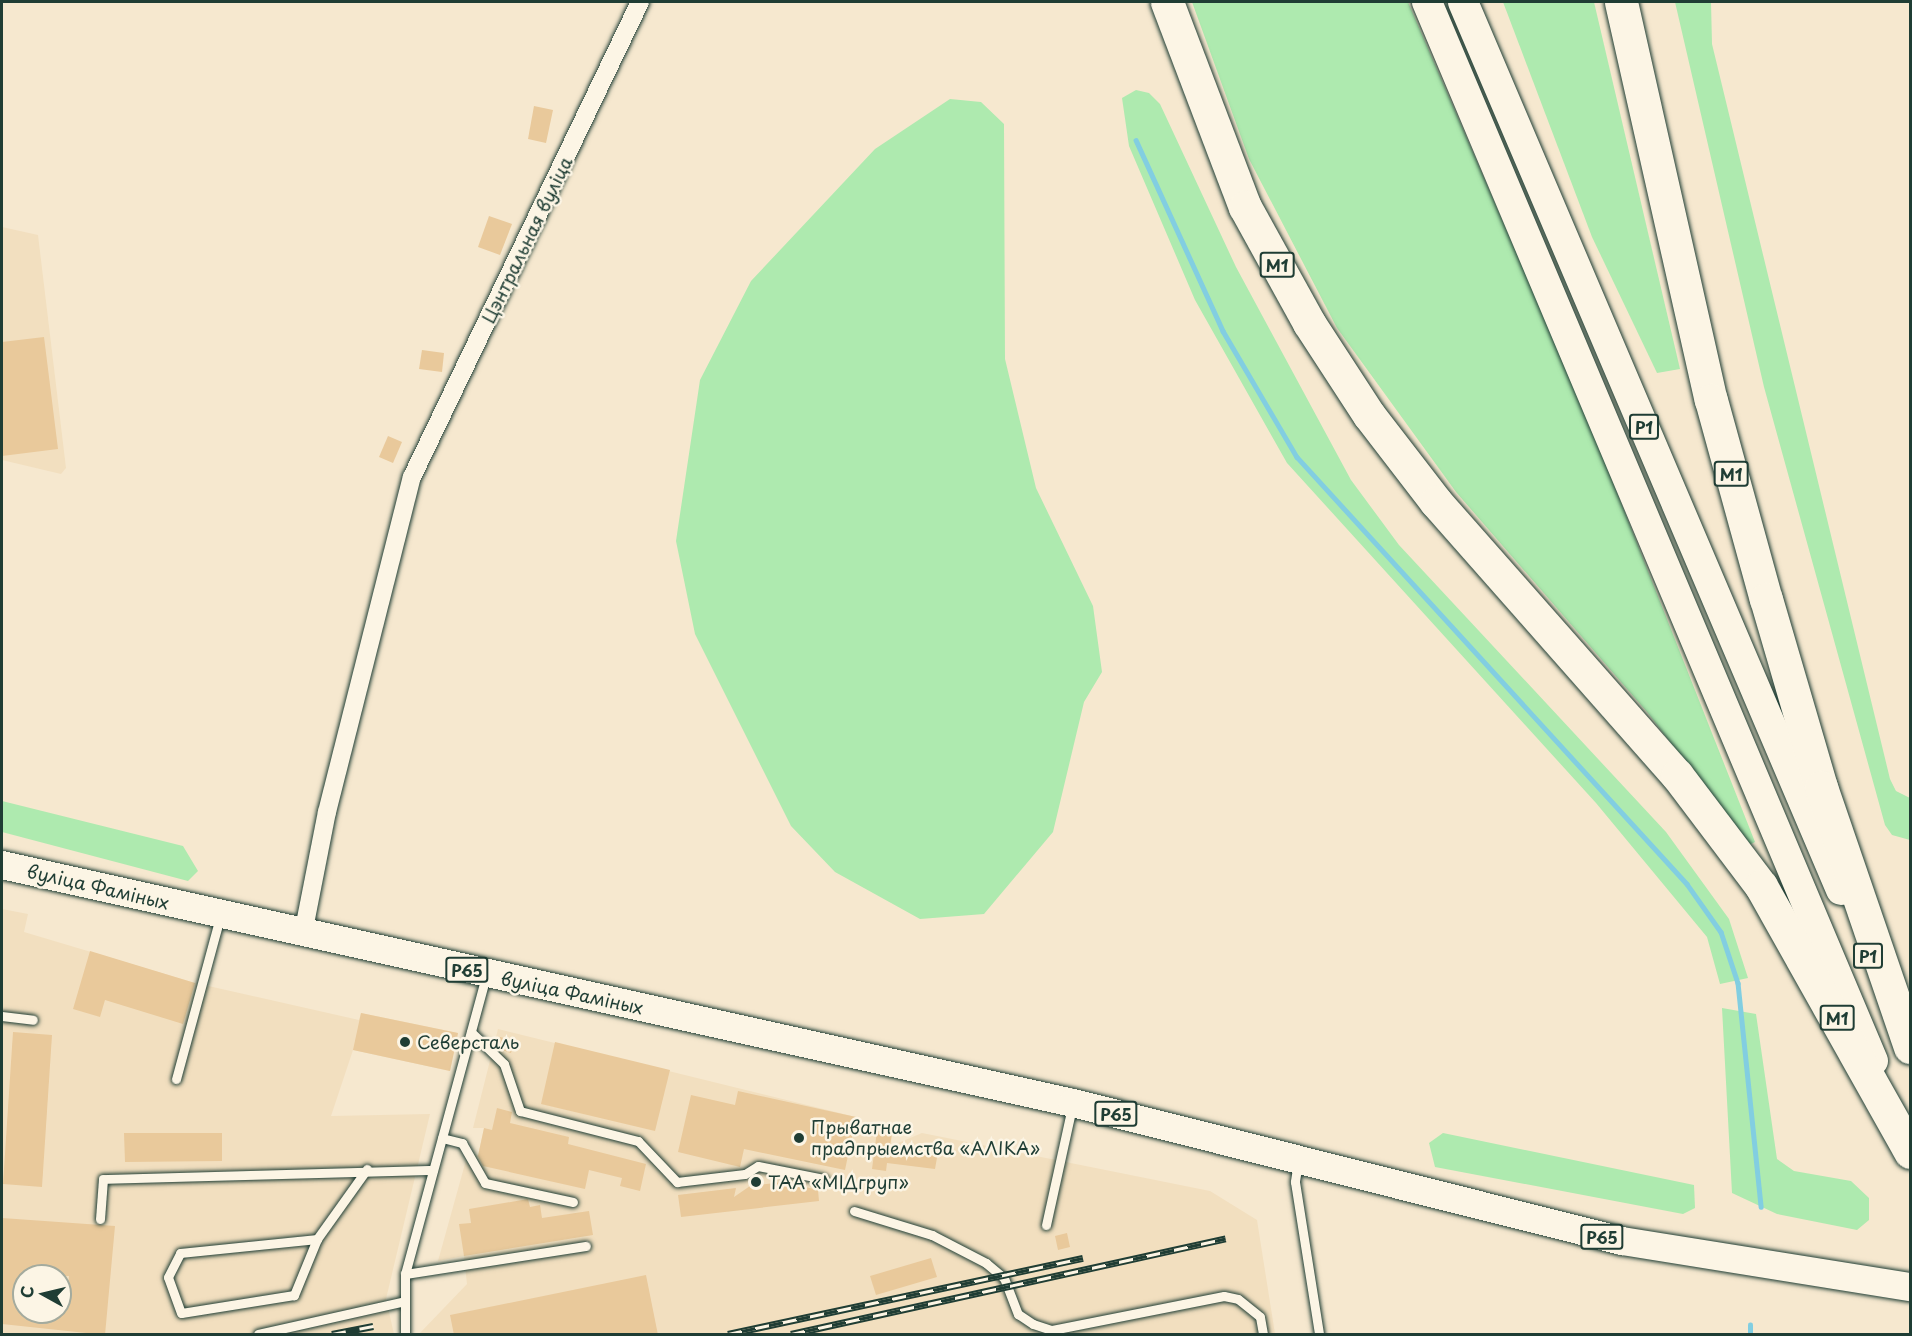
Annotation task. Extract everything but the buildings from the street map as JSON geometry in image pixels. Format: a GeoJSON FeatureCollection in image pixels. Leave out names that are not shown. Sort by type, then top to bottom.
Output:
{"type":"FeatureCollection","features":[{"type":"Feature","properties":{"kind":"highway","name":"М1"},"geometry":{"type":"LineString","coordinates":[[1167,2],[1245,207],[1309,323],[1369,415],[1436,502],[1677,775],[1761,885],[1911,1151]]}},
{"type":"Feature","properties":{"kind":"highway","name":"Р1"},"geometry":{"type":"LineString","coordinates":[[1427,2],[1911,1151]]}},
{"type":"Feature","properties":{"kind":"highway","name":"Р1"},"geometry":{"type":"LineString","coordinates":[[1463,2],[1911,1060]]}},
{"type":"Feature","properties":{"kind":"highway","name":"М1"},"geometry":{"type":"LineString","coordinates":[[1621,2],[1711,400],[1766,599],[1821,787],[1911,1047]]}},
{"type":"Feature","properties":{"kind":"main road","name":"вуліца Фаміных"},"geometry":{"type":"LineString","coordinates":[[2,866],[1073,1103]]}},
{"type":"Feature","properties":{"kind":"main road","name":"Р65"},"geometry":{"type":"LineString","coordinates":[[1073,1103],[1622,1241],[1911,1287]]}},
{"type":"Feature","properties":{"kind":"street","name":"Цэнтральная вуліца"},"geometry":{"type":"LineString","coordinates":[[303,934],[327,812],[412,477],[640,2]]}},
{"type":"Feature","properties":{"kind":"lane"},"geometry":{"type":"LineString","coordinates":[[176,1079],[220,914]]}},
{"type":"Feature","properties":{"kind":"lane"},"geometry":{"type":"LineString","coordinates":[[405,1335],[401,1302],[405,1274],[486,974]]}},
{"type":"Feature","properties":{"kind":"lane"},"geometry":{"type":"LineString","coordinates":[[2,1016],[33,1020]]}},
{"type":"Feature","properties":{"kind":"lane"},"geometry":{"type":"LineString","coordinates":[[471,1032],[504,1064],[520,1111],[638,1141],[677,1182],[745,1174],[758,1166],[824,1179]]}},
{"type":"Feature","properties":{"kind":"lane"},"geometry":{"type":"LineString","coordinates":[[1047,1225],[1073,1103]]}},
{"type":"Feature","properties":{"kind":"lane"},"geometry":{"type":"LineString","coordinates":[[442,1138],[462,1143],[485,1184],[573,1202]]}},
{"type":"Feature","properties":{"kind":"lane"},"geometry":{"type":"LineString","coordinates":[[1298,1160],[1295,1182],[1319,1335]]}},
{"type":"Feature","properties":{"kind":"lane"},"geometry":{"type":"LineString","coordinates":[[100,1219],[103,1179],[367,1169],[434,1170]]}},
{"type":"Feature","properties":{"kind":"lane"},"geometry":{"type":"LineString","coordinates":[[317,1239],[180,1253],[168,1276],[181,1313],[294,1295],[317,1239],[367,1169]]}},
{"type":"Feature","properties":{"kind":"lane"},"geometry":{"type":"LineString","coordinates":[[854,1211],[932,1235],[986,1263],[1004,1278],[1018,1314],[1042,1327],[1052,1330],[1224,1296],[1238,1299],[1260,1317],[1263,1335]]}},
{"type":"Feature","properties":{"kind":"lane"},"geometry":{"type":"LineString","coordinates":[[405,1274],[586,1246]]}},
{"type":"Feature","properties":{"kind":"lane"},"geometry":{"type":"LineString","coordinates":[[258,1335],[401,1302]]}},
{"type":"Feature","properties":{"kind":"shaded area"},"geometry":{"type":"Polygon","coordinates":[[[2,227],[38,235],[66,468],[61,474],[2,460],[2,227]]]}},
{"type":"Feature","properties":{"kind":"shaded area"},"geometry":{"type":"Polygon","coordinates":[[[2,909],[28,914],[24,932],[195,983],[359,1020],[361,1013],[458,1033],[450,1071],[353,1050],[331,1116],[430,1114],[386,1299],[394,1334],[2,1334],[2,909]]]}},
{"type":"Feature","properties":{"kind":"shaded area"},"geometry":{"type":"Polygon","coordinates":[[[498,1029],[856,1117],[855,1126],[892,1133],[891,1146],[922,1133],[1210,1191],[1257,1220],[1275,1334],[419,1334],[467,1284],[464,1256],[438,1261],[468,1153],[478,1155],[484,1128],[473,1128],[498,1029]]]}},
{"type":"Feature","properties":{"kind":"green space"},"geometry":{"type":"Polygon","coordinates":[[[1192,2],[1408,2],[1586,414],[1755,842],[1749,845],[1647,712],[1456,492],[1337,328],[1249,159],[1192,2]]]}},
{"type":"Feature","properties":{"kind":"green space"},"geometry":{"type":"Polygon","coordinates":[[[1503,2],[1594,2],[1680,369],[1657,373],[1592,237],[1503,2]]]}},
{"type":"Feature","properties":{"kind":"green space"},"geometry":{"type":"Polygon","coordinates":[[[1675,2],[1711,2],[1712,44],[1890,779],[1896,791],[1910,798],[1910,840],[1892,835],[1885,825],[1764,387],[1675,2]]]}},
{"type":"Feature","properties":{"kind":"green space"},"geometry":{"type":"Polygon","coordinates":[[[1136,90],[1149,93],[1160,104],[1236,267],[1351,480],[1399,545],[1666,832],[1729,919],[1748,978],[1720,984],[1707,937],[1596,803],[1287,463],[1195,300],[1129,146],[1122,98],[1136,90]]]}},
{"type":"Feature","properties":{"kind":"green space"},"geometry":{"type":"Polygon","coordinates":[[[950,99],[981,102],[1004,124],[1005,359],[1036,488],[1093,606],[1102,672],[1084,702],[1053,832],[984,914],[920,919],[835,872],[791,826],[695,634],[676,541],[700,380],[751,281],[875,149],[950,99]]]}},
{"type":"Feature","properties":{"kind":"green space"},"geometry":{"type":"Polygon","coordinates":[[[2,801],[183,846],[198,871],[188,881],[2,832],[2,801]]]}},
{"type":"Feature","properties":{"kind":"green space"},"geometry":{"type":"Polygon","coordinates":[[[1722,1008],[1756,1014],[1777,1159],[1794,1171],[1851,1181],[1869,1198],[1869,1220],[1857,1230],[1777,1214],[1732,1193],[1722,1008]]]}},
{"type":"Feature","properties":{"kind":"green space"},"geometry":{"type":"Polygon","coordinates":[[[1443,1133],[1694,1185],[1695,1208],[1683,1214],[1435,1167],[1429,1143],[1443,1133]]]}},
{"type":"Feature","properties":{"kind":"waterway"},"geometry":{"type":"LineString","coordinates":[[1136,140],[1223,331],[1297,457],[1687,884],[1721,932],[1738,983],[1761,1207]]}},
{"type":"Feature","properties":{"kind":"waterway"},"geometry":{"type":"LineString","coordinates":[[1750,1325],[1750,1334]]}},
{"type":"Feature","properties":{"kind":"railway"},"geometry":{"type":"LineString","coordinates":[[791,1334],[1226,1238]]}},
{"type":"Feature","properties":{"kind":"railway"},"geometry":{"type":"LineString","coordinates":[[728,1334],[1083,1258]]}},
{"type":"Feature","properties":{"kind":"railway"},"geometry":{"type":"LineString","coordinates":[[332,1334],[373,1326]]}},
{"type":"Feature","properties":{"kind":"place","name":"Северсталь"},"geometry":{"type":"Point","coordinates":[405,1042]}},
{"type":"Feature","properties":{"kind":"place","name":"Прыватнае прадпрыемства «АЛІКА»"},"geometry":{"type":"Point","coordinates":[799,1138]}},
{"type":"Feature","properties":{"kind":"place","name":"ТАА «МІДгруп»"},"geometry":{"type":"Point","coordinates":[756,1182]}}]}
